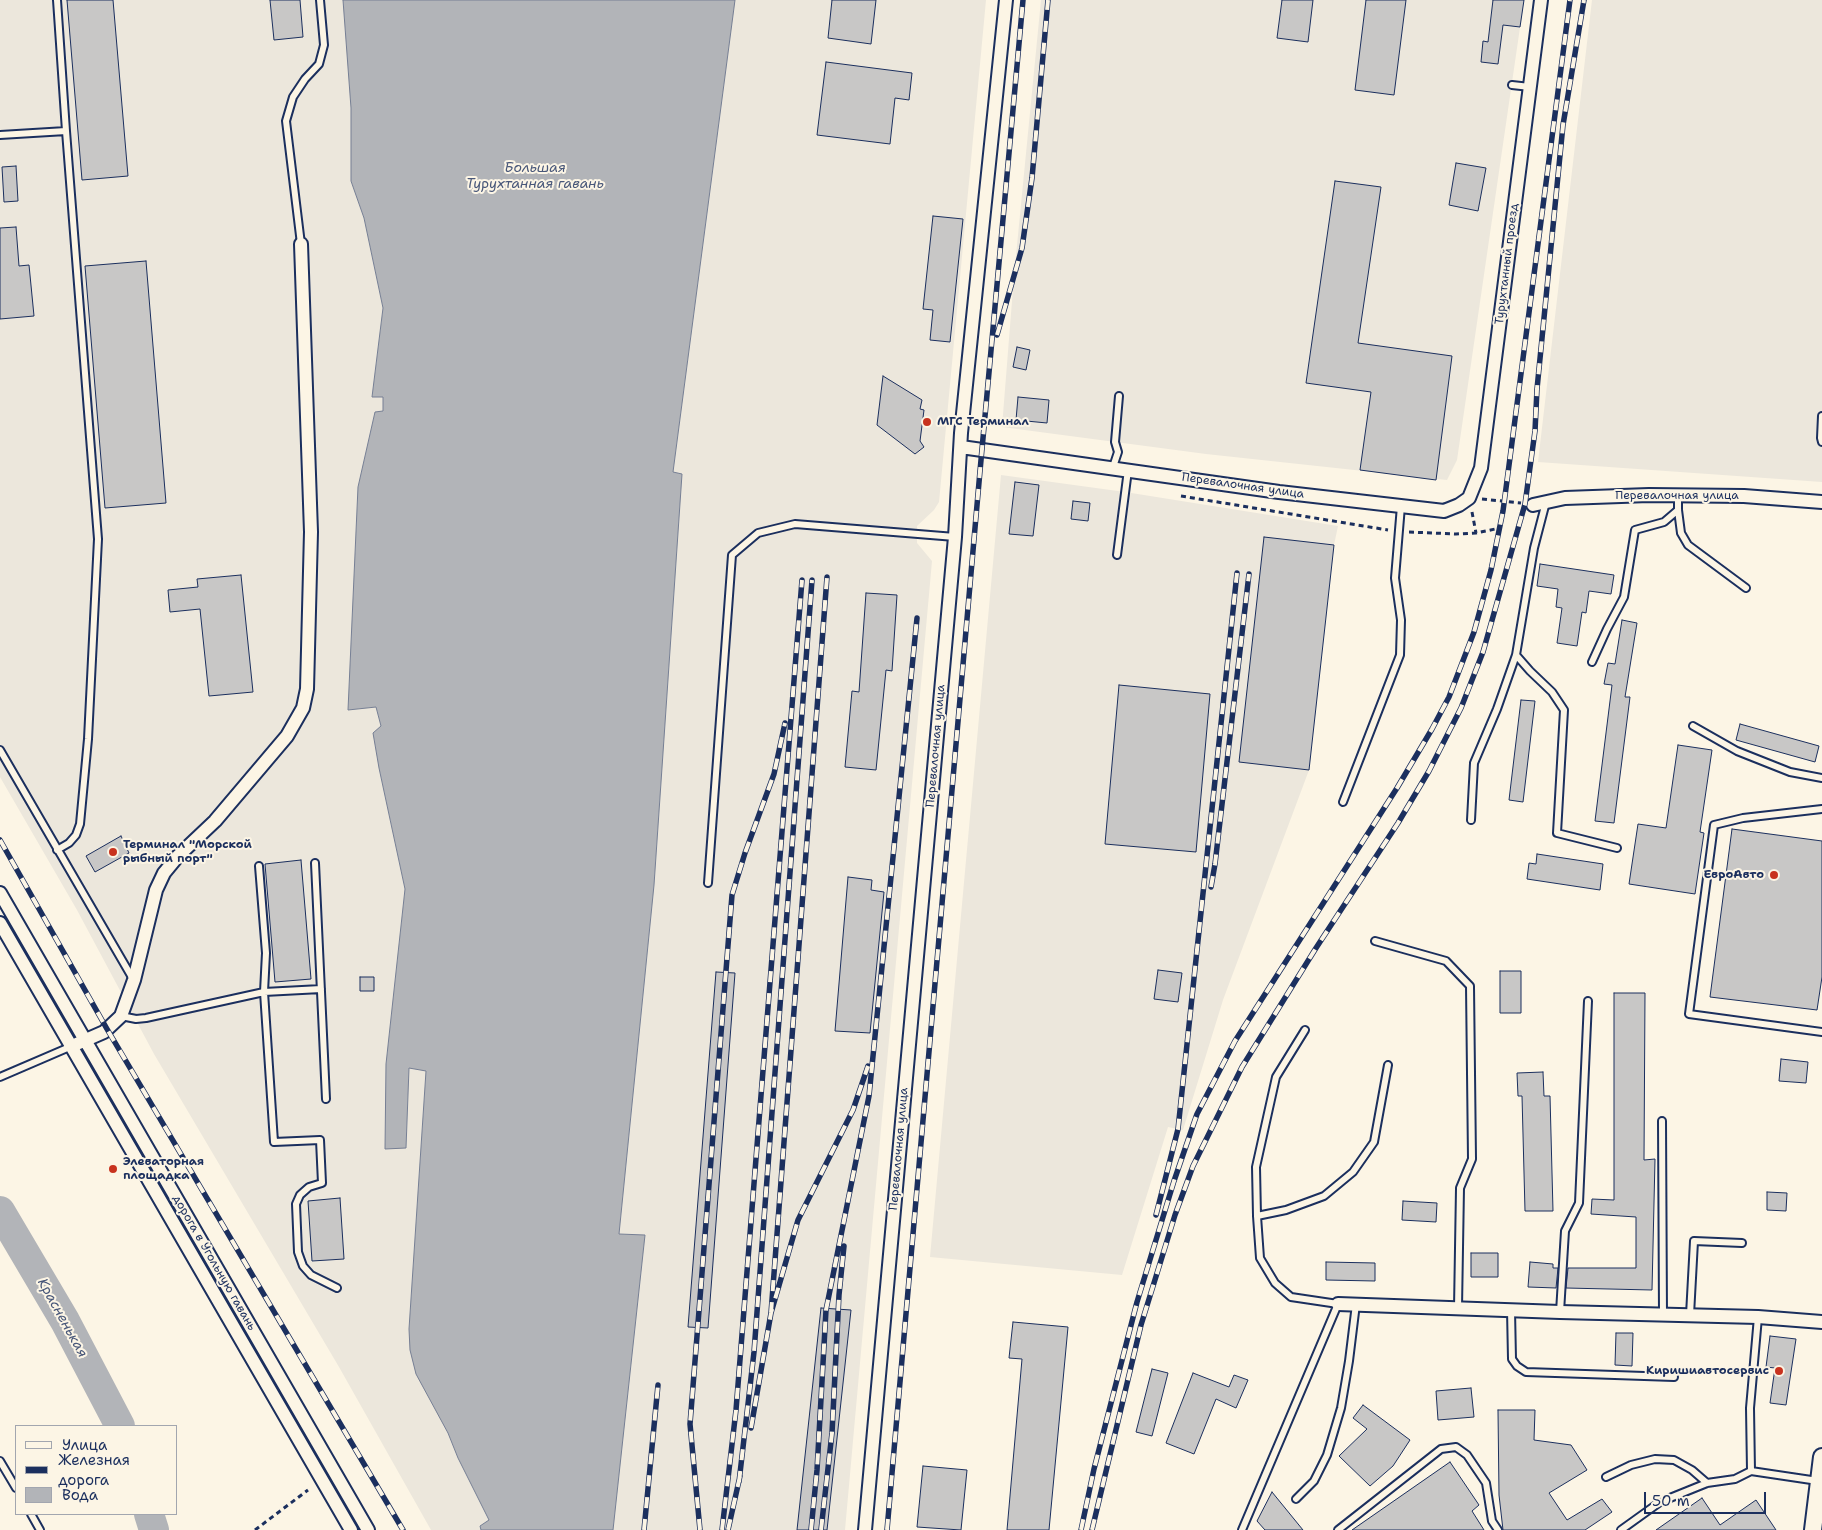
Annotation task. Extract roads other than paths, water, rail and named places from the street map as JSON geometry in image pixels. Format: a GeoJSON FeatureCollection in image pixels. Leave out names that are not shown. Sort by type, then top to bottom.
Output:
{"type":"FeatureCollection","features":[{"type":"Feature","properties":{"kind":"street"},"geometry":{"type":"LineString","coordinates":[[960,447],[1006,0]]}},
{"type":"Feature","properties":{"kind":"street","name":"Турухтанный проезд"},"geometry":{"type":"LineString","coordinates":[[1444,511],[1459,505],[1469,498],[1481,468],[1541,0]]}},
{"type":"Feature","properties":{"kind":"street"},"geometry":{"type":"LineString","coordinates":[[72,1046],[104,1032],[121,1016],[134,980],[156,890],[164,873],[178,856],[215,820],[287,736],[303,708],[307,689],[311,532],[301,244]]}},
{"type":"Feature","properties":{"kind":"street","name":"Перевалочная улица"},"geometry":{"type":"LineString","coordinates":[[865,1530],[955,537],[960,447],[1128,469],[1279,492],[1444,511]]}},
{"type":"Feature","properties":{"kind":"street","name":"Перевалочная улица"},"geometry":{"type":"LineString","coordinates":[[1533,505],[1574,498],[1649,495],[1744,496],[1822,502]]}},
{"type":"Feature","properties":{"kind":"street","name":"дорога в Угольную гавань"},"geometry":{"type":"LineString","coordinates":[[0,893],[368,1530]]}},
{"type":"Feature","properties":{"kind":"street","name":"дорога в Угольную гавань"},"geometry":{"type":"LineString","coordinates":[[0,923],[351,1530]]}},
{"type":"Feature","properties":{"kind":"street"},"geometry":{"type":"LineString","coordinates":[[1338,1304],[1758,1317],[1822,1322]]}},
{"type":"Feature","properties":{"kind":"street"},"geometry":{"type":"LineString","coordinates":[[1813,1530],[1821,1481],[1822,1457]]}},
{"type":"Feature","properties":{"kind":"lane"},"geometry":{"type":"LineString","coordinates":[[57,0],[98,539],[88,739],[80,824],[70,843],[57,850]]}},
{"type":"Feature","properties":{"kind":"lane"},"geometry":{"type":"LineString","coordinates":[[301,244],[286,121],[293,97],[304,79],[319,64],[324,46],[320,0]]}},
{"type":"Feature","properties":{"kind":"lane"},"geometry":{"type":"LineString","coordinates":[[1512,85],[1530,87]]}},
{"type":"Feature","properties":{"kind":"lane"},"geometry":{"type":"LineString","coordinates":[[0,135],[66,131]]}},
{"type":"Feature","properties":{"kind":"lane"},"geometry":{"type":"LineString","coordinates":[[1112,467],[1118,452],[1115,442],[1119,396]]}},
{"type":"Feature","properties":{"kind":"lane"},"geometry":{"type":"LineString","coordinates":[[1822,416],[1822,442]]}},
{"type":"Feature","properties":{"kind":"lane"},"geometry":{"type":"LineString","coordinates":[[1117,555],[1128,469]]}},
{"type":"Feature","properties":{"kind":"lane"},"geometry":{"type":"LineString","coordinates":[[1678,495],[1678,510],[1682,533],[1688,545],[1746,588]]}},
{"type":"Feature","properties":{"kind":"lane"},"geometry":{"type":"LineString","coordinates":[[1471,820],[1474,763],[1497,709],[1516,655],[1534,548],[1546,502]]}},
{"type":"Feature","properties":{"kind":"lane"},"geometry":{"type":"LineString","coordinates":[[1343,802],[1400,655],[1401,620],[1395,578],[1401,506]]}},
{"type":"Feature","properties":{"kind":"lane"},"geometry":{"type":"LineString","coordinates":[[1592,662],[1624,597],[1635,530],[1664,522],[1678,510]]}},
{"type":"Feature","properties":{"kind":"lane"},"geometry":{"type":"LineString","coordinates":[[708,883],[732,555],[758,533],[795,524],[955,537]]}},
{"type":"Feature","properties":{"kind":"lane"},"geometry":{"type":"LineString","coordinates":[[1516,655],[1552,692],[1564,710],[1557,833],[1617,848]]}},
{"type":"Feature","properties":{"kind":"lane"},"geometry":{"type":"LineString","coordinates":[[1692,726],[1746,754],[1790,772],[1822,778]]}},
{"type":"Feature","properties":{"kind":"lane"},"geometry":{"type":"LineString","coordinates":[[0,750],[134,980]]}},
{"type":"Feature","properties":{"kind":"lane"},"geometry":{"type":"LineString","coordinates":[[1822,809],[1743,818],[1714,825],[1690,1014],[1822,1032]]}},
{"type":"Feature","properties":{"kind":"lane"},"geometry":{"type":"LineString","coordinates":[[315,864],[326,1099]]}},
{"type":"Feature","properties":{"kind":"lane"},"geometry":{"type":"LineString","coordinates":[[259,866],[266,953],[264,992],[274,1142],[320,1140],[322,1183],[309,1187],[300,1194],[296,1204],[298,1252],[303,1266],[311,1275],[337,1288]]}},
{"type":"Feature","properties":{"kind":"lane"},"geometry":{"type":"LineString","coordinates":[[1375,941],[1446,961],[1470,986],[1472,1159],[1460,1188],[1458,1308]]}},
{"type":"Feature","properties":{"kind":"lane"},"geometry":{"type":"LineString","coordinates":[[121,1016],[136,1019],[146,1018],[264,992],[321,989]]}},
{"type":"Feature","properties":{"kind":"lane"},"geometry":{"type":"LineString","coordinates":[[1560,1312],[1565,1231],[1579,1203],[1588,1001]]}},
{"type":"Feature","properties":{"kind":"lane"},"geometry":{"type":"LineString","coordinates":[[1242,1530],[1338,1304],[1291,1296],[1274,1283],[1260,1258],[1256,1166],[1276,1077],[1305,1030]]}},
{"type":"Feature","properties":{"kind":"lane"},"geometry":{"type":"LineString","coordinates":[[0,1076],[72,1046]]}},
{"type":"Feature","properties":{"kind":"lane"},"geometry":{"type":"LineString","coordinates":[[1257,1216],[1286,1210],[1324,1196],[1353,1172],[1374,1142],[1388,1065]]}},
{"type":"Feature","properties":{"kind":"lane"},"geometry":{"type":"LineString","coordinates":[[1662,1121],[1663,1315]]}},
{"type":"Feature","properties":{"kind":"lane"},"geometry":{"type":"LineString","coordinates":[[1690,1316],[1694,1241],[1742,1243]]}},
{"type":"Feature","properties":{"kind":"lane"},"geometry":{"type":"LineString","coordinates":[[1296,1498],[1314,1481],[1326,1455],[1340,1408],[1349,1362],[1356,1304]]}},
{"type":"Feature","properties":{"kind":"lane"},"geometry":{"type":"LineString","coordinates":[[1511,1310],[1512,1359],[1517,1366],[1526,1372],[1674,1377]]}},
{"type":"Feature","properties":{"kind":"lane"},"geometry":{"type":"LineString","coordinates":[[1751,1471],[1750,1408],[1758,1317]]}},
{"type":"Feature","properties":{"kind":"lane"},"geometry":{"type":"LineString","coordinates":[[1338,1530],[1441,1450],[1456,1447],[1467,1455],[1486,1483],[1492,1521],[1498,1530]]}},
{"type":"Feature","properties":{"kind":"lane"},"geometry":{"type":"LineString","coordinates":[[1606,1477],[1631,1465],[1655,1459],[1674,1460],[1692,1470],[1707,1483]]}},
{"type":"Feature","properties":{"kind":"lane"},"geometry":{"type":"LineString","coordinates":[[0,1460],[15,1486]]}},
{"type":"Feature","properties":{"kind":"lane"},"geometry":{"type":"LineString","coordinates":[[1621,1530],[1660,1502],[1707,1483],[1735,1479],[1751,1471],[1821,1481]]}},
{"type":"Feature","properties":{"kind":"lane"},"geometry":{"type":"LineString","coordinates":[[32,1515],[40,1530]]}},
{"type":"Feature","properties":{"kind":"water","name":"Большая Турухтанная гавань"},"geometry":{"type":"Polygon","coordinates":[[[343,0],[735,0],[673,472],[682,474],[654,885],[619,1234],[645,1235],[613,1530],[481,1530],[480,1526],[489,1520],[458,1458],[448,1433],[416,1374],[410,1350],[409,1329],[426,1071],[409,1068],[406,1148],[385,1149],[386,1064],[405,889],[373,733],[381,726],[376,707],[348,710],[358,487],[375,412],[383,411],[383,397],[372,397],[383,308],[364,218],[351,181],[351,108],[343,0]]]}},
{"type":"Feature","properties":{"kind":"waterway","name":"Красненькая"},"geometry":{"type":"LineString","coordinates":[[0,1211],[65,1321],[119,1425]]}},
{"type":"Feature","properties":{"kind":"waterway","name":"Красненькая"},"geometry":{"type":"LineString","coordinates":[[149,1515],[154,1530]]}},
{"type":"Feature","properties":{"kind":"railway"},"geometry":{"type":"LineString","coordinates":[[887,1530],[1023,0]]}},
{"type":"Feature","properties":{"kind":"railway"},"geometry":{"type":"LineString","coordinates":[[997,335],[1022,248],[1032,178],[1048,0]]}},
{"type":"Feature","properties":{"kind":"railway"},"geometry":{"type":"LineString","coordinates":[[1081,1530],[1094,1469],[1137,1302],[1174,1181],[1197,1114],[1235,1041],[1397,788],[1432,729],[1449,697],[1474,632],[1491,570],[1503,511],[1570,0]]}},
{"type":"Feature","properties":{"kind":"railway"},"geometry":{"type":"LineString","coordinates":[[1092,1530],[1141,1325],[1175,1215],[1193,1166],[1242,1067],[1316,948],[1398,823],[1429,771],[1461,708],[1483,652],[1525,504],[1535,431],[1537,389],[1563,125],[1584,0]]}},
{"type":"Feature","properties":{"kind":"railway"},"geometry":{"type":"LineString","coordinates":[[1156,1215],[1178,1129],[1237,573]]}},
{"type":"Feature","properties":{"kind":"railway"},"geometry":{"type":"LineString","coordinates":[[1211,887],[1249,574]]}},
{"type":"Feature","properties":{"kind":"railway"},"geometry":{"type":"LineString","coordinates":[[771,1313],[827,577]]}},
{"type":"Feature","properties":{"kind":"railway"},"geometry":{"type":"LineString","coordinates":[[722,1530],[736,1410],[802,580]]}},
{"type":"Feature","properties":{"kind":"railway"},"geometry":{"type":"LineString","coordinates":[[739,1482],[754,1352],[812,580]]}},
{"type":"Feature","properties":{"kind":"railway"},"geometry":{"type":"LineString","coordinates":[[811,1530],[817,1470],[826,1310],[869,1096],[917,618]]}},
{"type":"Feature","properties":{"kind":"railway"},"geometry":{"type":"LineString","coordinates":[[700,1530],[690,1424],[732,895],[774,774],[785,723]]}},
{"type":"Feature","properties":{"kind":"railway"},"geometry":{"type":"LineString","coordinates":[[0,840],[107,1029],[403,1530]]}},
{"type":"Feature","properties":{"kind":"railway"},"geometry":{"type":"LineString","coordinates":[[751,1428],[771,1313],[798,1220],[853,1110],[868,1066]]}},
{"type":"Feature","properties":{"kind":"railway"},"geometry":{"type":"LineString","coordinates":[[821,1530],[832,1433],[839,1295],[844,1246]]}},
{"type":"Feature","properties":{"kind":"railway"},"geometry":{"type":"LineString","coordinates":[[644,1530],[658,1385]]}},
{"type":"Feature","properties":{"kind":"railway"},"geometry":{"type":"LineString","coordinates":[[728,1530],[740,1476]]}},
{"type":"Feature","properties":{"kind":"place","name":"МГС Терминал"},"geometry":{"type":"Point","coordinates":[927,422]}},
{"type":"Feature","properties":{"kind":"place","name":"Терминал \"Морской рыбный порт\""},"geometry":{"type":"Point","coordinates":[113,852]}},
{"type":"Feature","properties":{"kind":"place","name":"ЕвроАвто"},"geometry":{"type":"Point","coordinates":[1774,875]}},
{"type":"Feature","properties":{"kind":"place","name":"Элеваторная площадка"},"geometry":{"type":"Point","coordinates":[113,1169]}},
{"type":"Feature","properties":{"kind":"place","name":"Киришиавтосервис"},"geometry":{"type":"Point","coordinates":[1779,1371]}}]}
